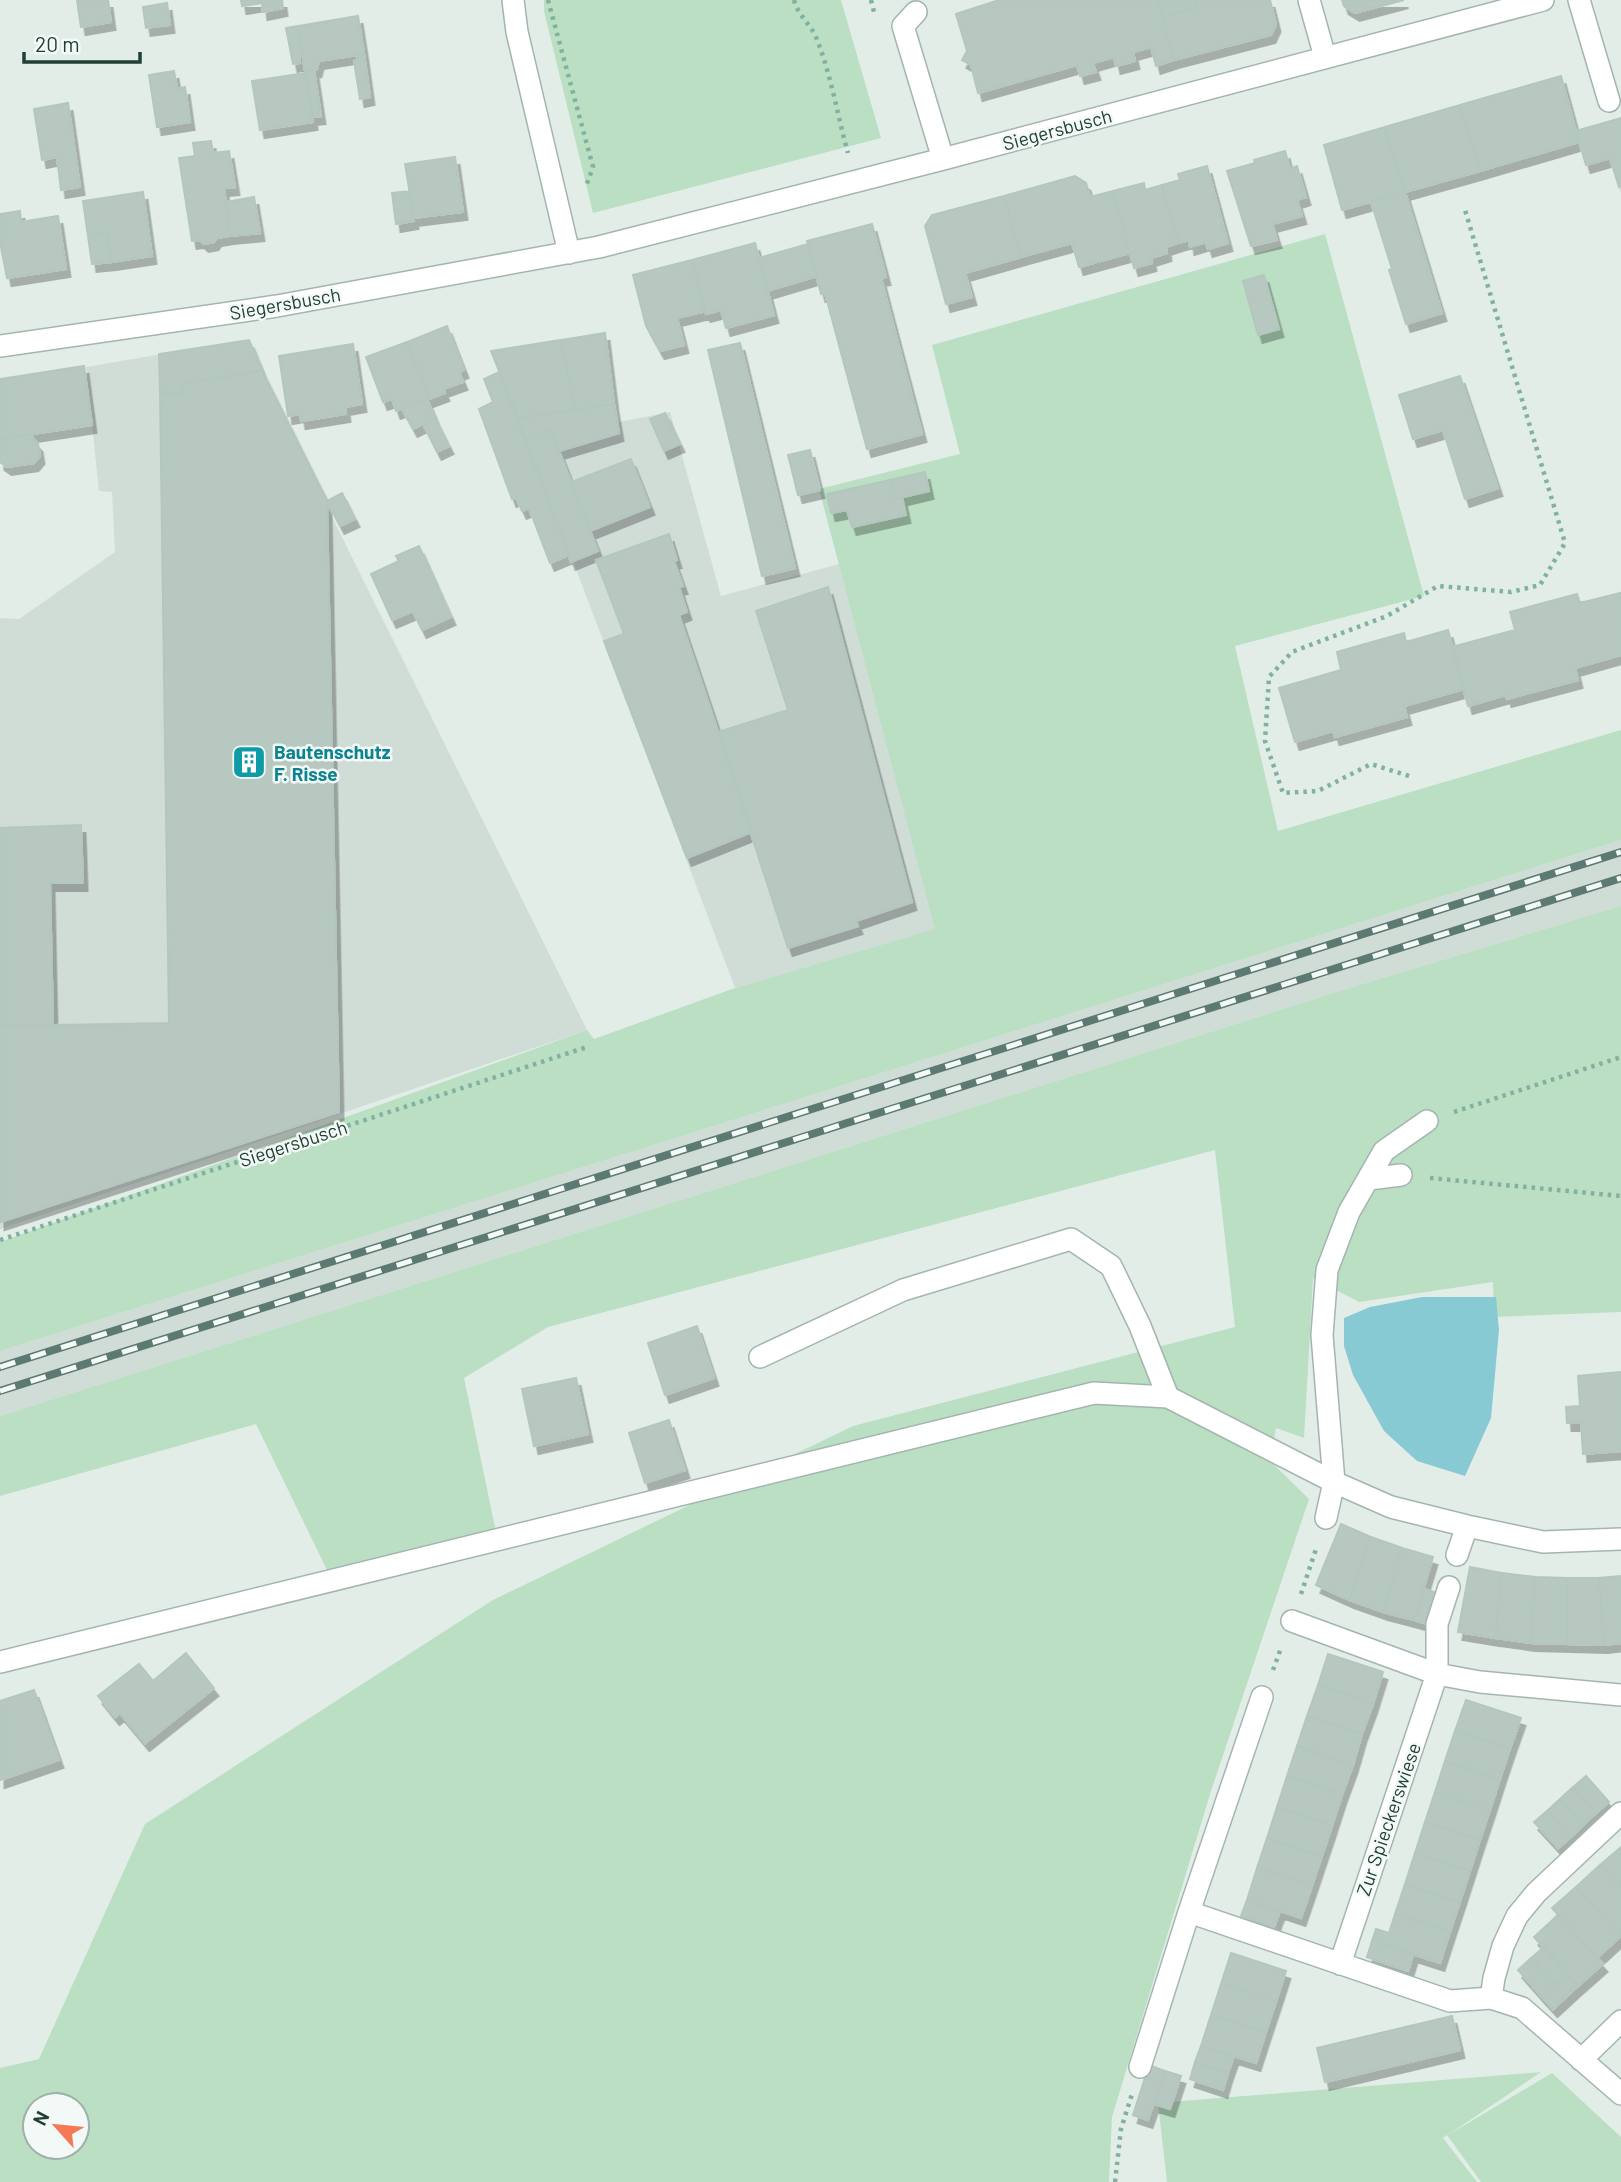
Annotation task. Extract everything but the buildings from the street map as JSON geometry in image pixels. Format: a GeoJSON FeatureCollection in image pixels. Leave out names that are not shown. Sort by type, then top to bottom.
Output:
{"type":"FeatureCollection","features":[{"type":"Feature","properties":{"kind":"street"},"geometry":{"type":"LineString","coordinates":[[513,0],[517,32],[569,253]]}},
{"type":"Feature","properties":{"kind":"street"},"geometry":{"type":"LineString","coordinates":[[1309,0],[1325,57]]}},
{"type":"Feature","properties":{"kind":"street","name":"Siegersbusch"},"geometry":{"type":"LineString","coordinates":[[0,346],[277,306],[569,253],[943,159],[1543,0]]}},
{"type":"Feature","properties":{"kind":"street"},"geometry":{"type":"LineString","coordinates":[[1579,0],[1609,101]]}},
{"type":"Feature","properties":{"kind":"street"},"geometry":{"type":"LineString","coordinates":[[916,12],[903,26],[943,159]]}},
{"type":"Feature","properties":{"kind":"street"},"geometry":{"type":"LineString","coordinates":[[1326,1518],[1334,1482],[1322,1335],[1327,1270],[1349,1212],[1384,1151],[1427,1122]]}},
{"type":"Feature","properties":{"kind":"street"},"geometry":{"type":"LineString","coordinates":[[1368,1179],[1401,1175]]}},
{"type":"Feature","properties":{"kind":"street"},"geometry":{"type":"LineString","coordinates":[[760,1357],[903,1290],[1071,1239],[1111,1266],[1140,1326],[1168,1397]]}},
{"type":"Feature","properties":{"kind":"street"},"geometry":{"type":"LineString","coordinates":[[0,1662],[1094,1393],[1168,1397],[1334,1482],[1391,1507],[1543,1542],[1621,1539]]}},
{"type":"Feature","properties":{"kind":"street"},"geometry":{"type":"LineString","coordinates":[[1457,1555],[1467,1526]]}},
{"type":"Feature","properties":{"kind":"street","name":"Zur Spieckerswiese"},"geometry":{"type":"LineString","coordinates":[[1339,1964],[1437,1674],[1437,1624],[1449,1587]]}},
{"type":"Feature","properties":{"kind":"street"},"geometry":{"type":"LineString","coordinates":[[1292,1621],[1437,1674],[1480,1682],[1621,1695]]}},
{"type":"Feature","properties":{"kind":"street"},"geometry":{"type":"LineString","coordinates":[[1140,2067],[1262,1696]]}},
{"type":"Feature","properties":{"kind":"street"},"geometry":{"type":"LineString","coordinates":[[1491,1998],[1503,1946],[1517,1916],[1536,1893],[1621,1813]]}},
{"type":"Feature","properties":{"kind":"street"},"geometry":{"type":"LineString","coordinates":[[1189,1912],[1450,2001],[1491,1998],[1522,2008],[1621,2094]]}},
{"type":"Feature","properties":{"kind":"street"},"geometry":{"type":"LineString","coordinates":[[1580,2060],[1621,2021]]}},
{"type":"Feature","properties":{"kind":"path"},"geometry":{"type":"LineString","coordinates":[[548,0],[593,167],[584,190],[560,211]]}},
{"type":"Feature","properties":{"kind":"path"},"geometry":{"type":"LineString","coordinates":[[794,0],[796,9],[815,35],[847,149]]}},
{"type":"Feature","properties":{"kind":"path"},"geometry":{"type":"LineString","coordinates":[[1409,776],[1371,764],[1318,790],[1283,793],[1265,741],[1269,677],[1292,652],[1387,616],[1438,586],[1511,592],[1540,584],[1565,543],[1465,210]]}},
{"type":"Feature","properties":{"kind":"path","name":"Siegersbusch"},"geometry":{"type":"LineString","coordinates":[[0,1240],[587,1046]]}},
{"type":"Feature","properties":{"kind":"path"},"geometry":{"type":"LineString","coordinates":[[1427,1122],[1621,1057]]}},
{"type":"Feature","properties":{"kind":"path"},"geometry":{"type":"LineString","coordinates":[[1401,1175],[1621,1196]]}},
{"type":"Feature","properties":{"kind":"path"},"geometry":{"type":"LineString","coordinates":[[1115,2182],[1121,2129]]}},
{"type":"Feature","properties":{"kind":"shaded area"},"geometry":{"type":"Polygon","coordinates":[[[244,340],[587,1030],[0,1229],[0,618],[19,619],[115,552],[112,492],[99,491],[86,367],[244,340]]]}},
{"type":"Feature","properties":{"kind":"shaded area"},"geometry":{"type":"Polygon","coordinates":[[[670,412],[721,596],[839,564],[936,929],[735,988],[527,440],[670,412]]]}},
{"type":"Feature","properties":{"kind":"shaded area"},"geometry":{"type":"Polygon","coordinates":[[[1621,840],[1621,906],[1346,989],[0,1416],[0,1351],[1621,840]]]}},
{"type":"Feature","properties":{"kind":"green space"},"geometry":{"type":"Polygon","coordinates":[[[544,0],[841,0],[881,138],[593,213],[544,11],[544,0]]]}},
{"type":"Feature","properties":{"kind":"green space"},"geometry":{"type":"Polygon","coordinates":[[[1325,234],[1424,596],[1235,646],[1278,831],[1621,730],[1621,840],[0,1351],[0,1242],[587,1030],[594,1039],[735,988],[935,929],[819,489],[960,454],[932,345],[1325,234]]]}},
{"type":"Feature","properties":{"kind":"green space"},"geometry":{"type":"Polygon","coordinates":[[[1621,906],[1621,1312],[1494,1317],[1493,1282],[1359,1302],[1313,1278],[1304,1438],[1276,1428],[1270,1461],[1309,1499],[1211,1791],[1112,2117],[1109,2182],[0,2182],[0,2068],[39,2059],[145,1824],[493,1600],[853,1426],[1235,1327],[1215,1150],[548,1327],[464,1378],[497,1537],[327,1570],[256,1424],[0,1496],[0,1416],[1346,989],[1621,906]]]}},
{"type":"Feature","properties":{"kind":"green space"},"geometry":{"type":"Polygon","coordinates":[[[1541,2072],[1448,2135],[1552,2073],[1621,2137],[1621,2182],[1481,2182],[1447,2135],[1443,2138],[1477,2182],[1167,2182],[1158,2103],[1541,2072]]]}},
{"type":"Feature","properties":{"kind":"water"},"geometry":{"type":"Polygon","coordinates":[[[1422,1297],[1496,1297],[1499,1330],[1491,1418],[1465,1476],[1417,1461],[1384,1431],[1353,1375],[1344,1346],[1344,1318],[1370,1307],[1422,1297]]]}},
{"type":"Feature","properties":{"kind":"railway"},"geometry":{"type":"LineString","coordinates":[[0,1367],[1621,852]]}},
{"type":"Feature","properties":{"kind":"railway"},"geometry":{"type":"LineString","coordinates":[[0,1391],[1621,878]]}},
{"type":"Feature","properties":{"kind":"place","name":"Bautenschutz F. Risse"},"geometry":{"type":"Point","coordinates":[249,762]}}]}
